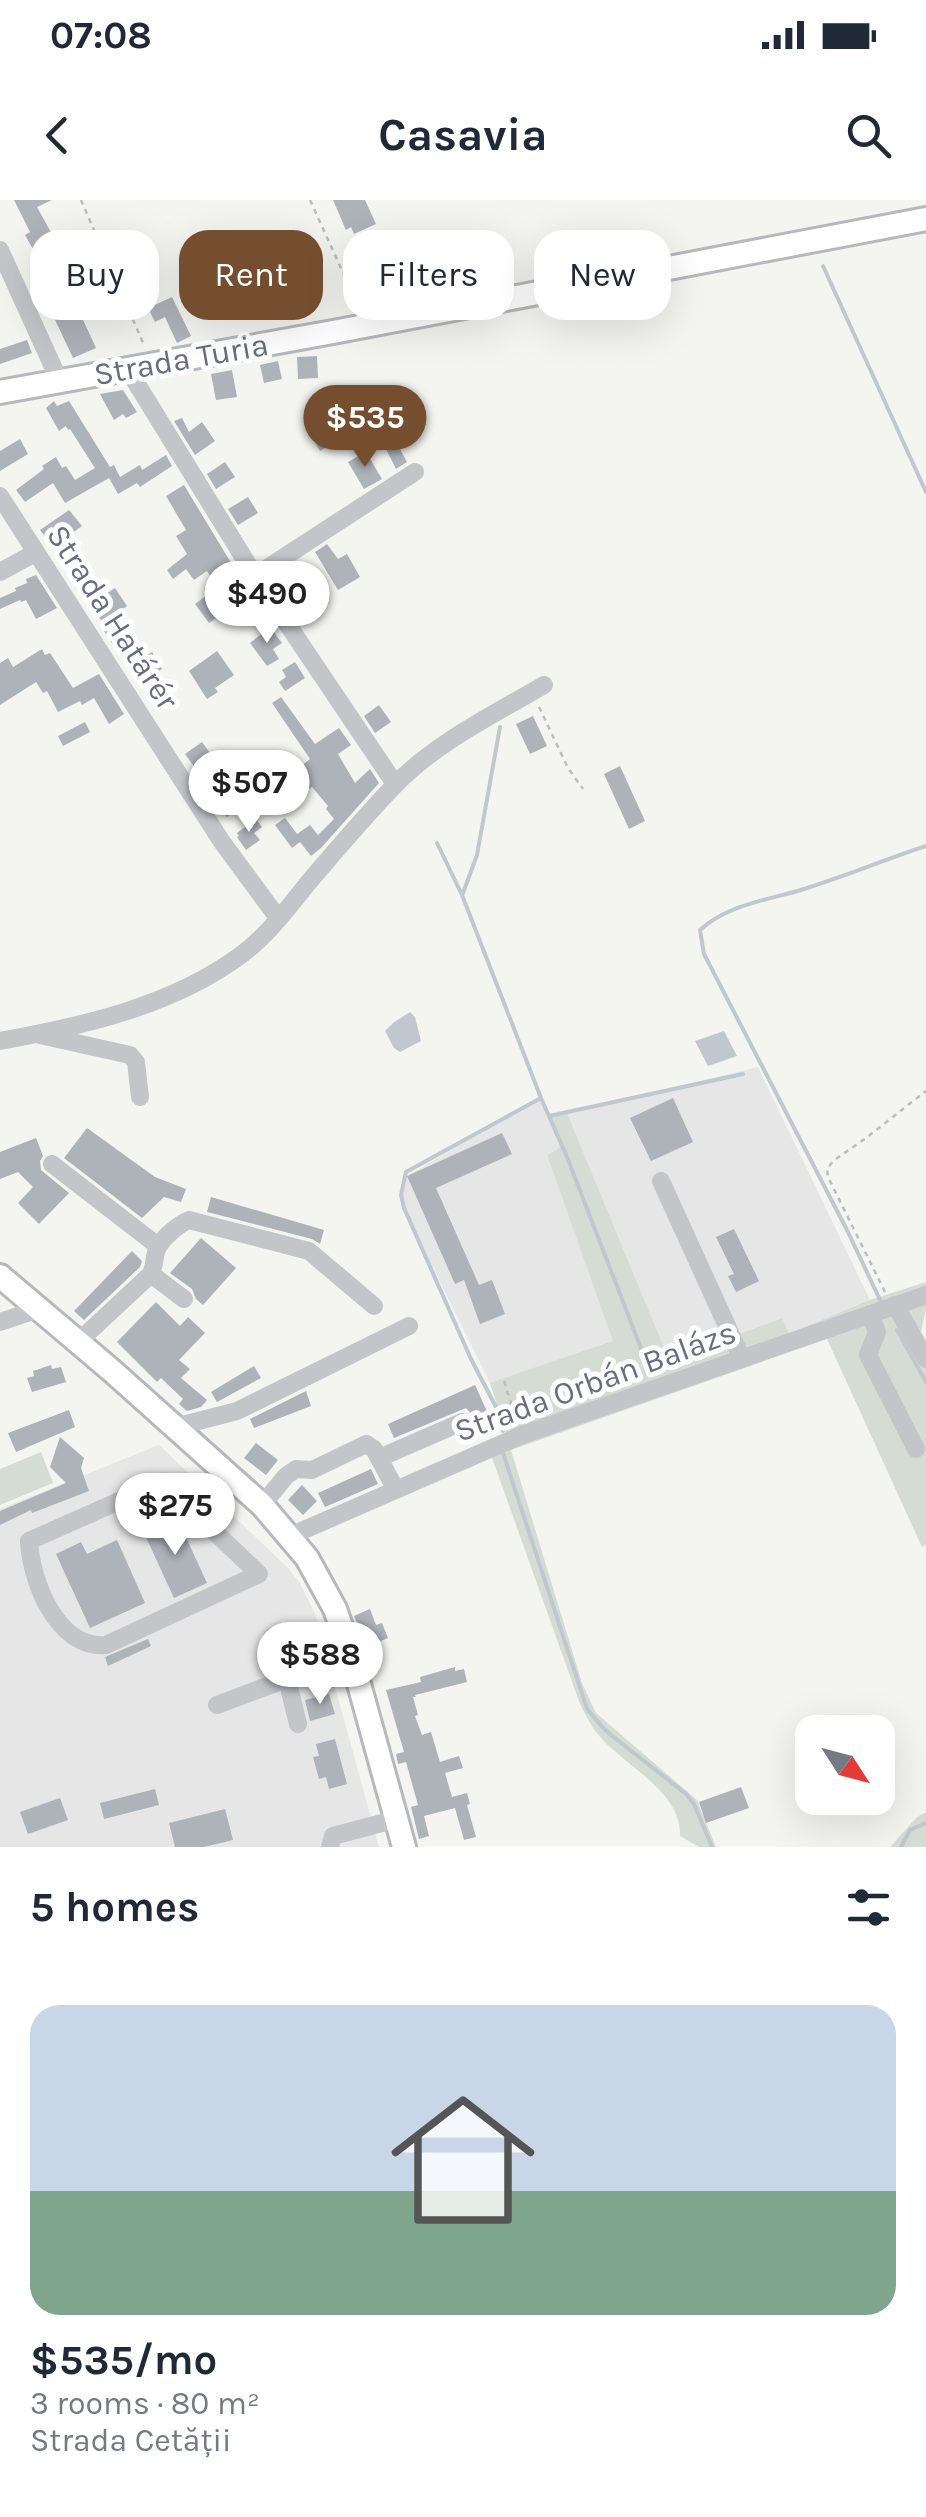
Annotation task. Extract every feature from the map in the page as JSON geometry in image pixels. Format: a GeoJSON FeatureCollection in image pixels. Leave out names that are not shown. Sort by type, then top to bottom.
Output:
{"type":"FeatureCollection","features":[{"type":"Feature","properties":{"kind":"main road","name":"Strada Turia"},"geometry":{"type":"LineString","coordinates":[[0,392],[926,219]]}},
{"type":"Feature","properties":{"kind":"main road"},"geometry":{"type":"LineString","coordinates":[[0,1276],[262,1504],[307,1558],[335,1609],[352,1655],[404,1847]]}},
{"type":"Feature","properties":{"kind":"street"},"geometry":{"type":"LineString","coordinates":[[0,250],[59,380]]}},
{"type":"Feature","properties":{"kind":"street"},"geometry":{"type":"LineString","coordinates":[[127,368],[256,576],[395,784]]}},
{"type":"Feature","properties":{"kind":"street"},"geometry":{"type":"LineString","coordinates":[[256,576],[415,472]]}},
{"type":"Feature","properties":{"kind":"street","name":"Strada Határér"},"geometry":{"type":"LineString","coordinates":[[0,496],[222,842],[278,918]]}},
{"type":"Feature","properties":{"kind":"street"},"geometry":{"type":"LineString","coordinates":[[0,572],[35,553]]}},
{"type":"Feature","properties":{"kind":"street"},"geometry":{"type":"LineString","coordinates":[[0,1040],[130,1010],[190,986],[244,953],[395,784],[455,738],[536,690]]}},
{"type":"Feature","properties":{"kind":"street"},"geometry":{"type":"LineString","coordinates":[[34,1034],[130,1054],[136,1062],[140,1097]]}},
{"type":"Feature","properties":{"kind":"street"},"geometry":{"type":"LineString","coordinates":[[52,1164],[158,1246]]}},
{"type":"Feature","properties":{"kind":"street"},"geometry":{"type":"LineString","coordinates":[[661,1181],[742,1358]]}},
{"type":"Feature","properties":{"kind":"street"},"geometry":{"type":"LineString","coordinates":[[78,1342],[151,1274],[158,1246],[189,1220],[309,1251],[374,1306]]}},
{"type":"Feature","properties":{"kind":"street"},"geometry":{"type":"LineString","coordinates":[[151,1274],[184,1299]]}},
{"type":"Feature","properties":{"kind":"street","name":"Strada Orbán Balázs"},"geometry":{"type":"LineString","coordinates":[[290,1536],[522,1435],[926,1295]]}},
{"type":"Feature","properties":{"kind":"street"},"geometry":{"type":"LineString","coordinates":[[894,1306],[926,1359]]}},
{"type":"Feature","properties":{"kind":"street"},"geometry":{"type":"LineString","coordinates":[[0,1322],[39,1309]]}},
{"type":"Feature","properties":{"kind":"street"},"geometry":{"type":"LineString","coordinates":[[870,1314],[877,1332],[868,1355],[916,1449]]}},
{"type":"Feature","properties":{"kind":"street"},"geometry":{"type":"LineString","coordinates":[[175,1427],[237,1410],[409,1326]]}},
{"type":"Feature","properties":{"kind":"street"},"geometry":{"type":"LineString","coordinates":[[379,1458],[462,1422]]}},
{"type":"Feature","properties":{"kind":"street"},"geometry":{"type":"LineString","coordinates":[[262,1504],[296,1469],[312,1470],[366,1444],[374,1449],[396,1490]]}},
{"type":"Feature","properties":{"kind":"street"},"geometry":{"type":"LineString","coordinates":[[198,1516],[233,1478]]}},
{"type":"Feature","properties":{"kind":"street"},"geometry":{"type":"LineString","coordinates":[[162,1482],[198,1516],[259,1574],[106,1645],[77,1640],[46,1604],[30,1558],[29,1540],[162,1482]]}},
{"type":"Feature","properties":{"kind":"street"},"geometry":{"type":"LineString","coordinates":[[272,1636],[298,1724]]}},
{"type":"Feature","properties":{"kind":"street"},"geometry":{"type":"LineString","coordinates":[[217,1704],[352,1655]]}},
{"type":"Feature","properties":{"kind":"street"},"geometry":{"type":"LineString","coordinates":[[330,1847],[333,1836],[397,1819]]}},
{"type":"Feature","properties":{"kind":"path"},"geometry":{"type":"LineString","coordinates":[[81,200],[152,364]]}},
{"type":"Feature","properties":{"kind":"path"},"geometry":{"type":"LineString","coordinates":[[310,200],[367,325]]}},
{"type":"Feature","properties":{"kind":"path"},"geometry":{"type":"LineString","coordinates":[[536,690],[568,768],[582,789]]}},
{"type":"Feature","properties":{"kind":"path"},"geometry":{"type":"LineString","coordinates":[[894,1306],[828,1178],[827,1169],[926,1090]]}},
{"type":"Feature","properties":{"kind":"path"},"geometry":{"type":"LineString","coordinates":[[504,1381],[522,1435]]}},
{"type":"Feature","properties":{"kind":"shaded area"},"geometry":{"type":"Polygon","coordinates":[[[410,1012],[421,1041],[400,1052],[385,1031],[410,1012]]]}},
{"type":"Feature","properties":{"kind":"shaded area"},"geometry":{"type":"Polygon","coordinates":[[[724,1031],[737,1056],[708,1066],[695,1041],[724,1031]]]}},
{"type":"Feature","properties":{"kind":"shaded area"},"geometry":{"type":"Polygon","coordinates":[[[758,1067],[870,1300],[788,1333],[782,1318],[669,1361],[567,1113],[758,1067]]]}},
{"type":"Feature","properties":{"kind":"shaded area"},"geometry":{"type":"Polygon","coordinates":[[[540,1098],[562,1146],[547,1155],[614,1342],[490,1383],[401,1203],[407,1176],[540,1098]]]}},
{"type":"Feature","properties":{"kind":"shaded area"},"geometry":{"type":"Polygon","coordinates":[[[567,1113],[669,1360],[782,1318],[789,1333],[926,1282],[926,1309],[919,1341],[926,1353],[926,1545],[922,1547],[827,1339],[511,1450],[582,1683],[596,1713],[697,1800],[716,1847],[699,1847],[680,1836],[678,1821],[663,1794],[612,1749],[589,1722],[491,1455],[511,1449],[490,1383],[613,1341],[547,1155],[562,1146],[548,1118],[567,1113]]]}},
{"type":"Feature","properties":{"kind":"shaded area"},"geometry":{"type":"Polygon","coordinates":[[[159,1445],[300,1583],[315,1614],[379,1847],[0,1847],[0,1509],[159,1445]]]}},
{"type":"Feature","properties":{"kind":"shaded area"},"geometry":{"type":"Polygon","coordinates":[[[41,1452],[53,1483],[0,1505],[0,1469],[41,1452]]]}},
{"type":"Feature","properties":{"kind":"shaded area"},"geometry":{"type":"Polygon","coordinates":[[[926,1812],[926,1847],[890,1847],[917,1817],[926,1812]]]}},
{"type":"Feature","properties":{"kind":"building"},"geometry":{"type":"Polygon","coordinates":[[[14,200],[52,200],[37,207],[50,230],[30,232],[14,200]]]}},
{"type":"Feature","properties":{"kind":"building"},"geometry":{"type":"Polygon","coordinates":[[[333,200],[365,200],[376,224],[363,230],[346,230],[333,200]]]}},
{"type":"Feature","properties":{"kind":"building"},"geometry":{"type":"Polygon","coordinates":[[[172,297],[179,320],[183,320],[191,336],[177,343],[165,317],[159,320],[159,303],[172,297]]]}},
{"type":"Feature","properties":{"kind":"building"},"geometry":{"type":"Polygon","coordinates":[[[55,320],[83,320],[96,348],[73,358],[55,320]]]}},
{"type":"Feature","properties":{"kind":"building"},"geometry":{"type":"Polygon","coordinates":[[[27,340],[32,353],[0,364],[0,349],[27,340]]]}},
{"type":"Feature","properties":{"kind":"building"},"geometry":{"type":"Polygon","coordinates":[[[317,356],[318,378],[298,379],[297,357],[317,356]]]}},
{"type":"Feature","properties":{"kind":"building"},"geometry":{"type":"Polygon","coordinates":[[[278,361],[282,379],[264,383],[260,365],[278,361]]]}},
{"type":"Feature","properties":{"kind":"building"},"geometry":{"type":"Polygon","coordinates":[[[232,370],[237,397],[216,400],[211,374],[232,370]]]}},
{"type":"Feature","properties":{"kind":"building"},"geometry":{"type":"Polygon","coordinates":[[[123,390],[137,412],[114,420],[100,394],[123,390]]]}},
{"type":"Feature","properties":{"kind":"building"},"geometry":{"type":"Polygon","coordinates":[[[54,401],[57,406],[69,401],[120,477],[140,465],[142,470],[166,455],[172,466],[140,487],[137,483],[118,494],[109,478],[65,503],[53,483],[25,502],[16,490],[56,457],[75,480],[95,468],[70,429],[66,426],[59,431],[46,408],[54,401]]]}},
{"type":"Feature","properties":{"kind":"building"},"geometry":{"type":"Polygon","coordinates":[[[338,415],[349,433],[320,451],[309,432],[338,415]]]}},
{"type":"Feature","properties":{"kind":"building"},"geometry":{"type":"Polygon","coordinates":[[[182,418],[189,432],[202,422],[215,441],[195,455],[174,421],[182,418]]]}},
{"type":"Feature","properties":{"kind":"building"},"geometry":{"type":"Polygon","coordinates":[[[20,439],[28,454],[0,471],[0,451],[20,439]]]}},
{"type":"Feature","properties":{"kind":"building"},"geometry":{"type":"Polygon","coordinates":[[[395,440],[407,462],[396,469],[384,445],[395,440]]]}},
{"type":"Feature","properties":{"kind":"building"},"geometry":{"type":"Polygon","coordinates":[[[366,452],[382,479],[364,489],[348,462],[366,452]]]}},
{"type":"Feature","properties":{"kind":"building"},"geometry":{"type":"Polygon","coordinates":[[[225,462],[235,477],[216,489],[207,474],[225,462]]]}},
{"type":"Feature","properties":{"kind":"building"},"geometry":{"type":"Polygon","coordinates":[[[184,485],[236,571],[216,585],[207,571],[194,580],[186,569],[173,579],[167,570],[187,554],[176,536],[186,530],[166,496],[184,485]]]}},
{"type":"Feature","properties":{"kind":"building"},"geometry":{"type":"Polygon","coordinates":[[[248,497],[258,513],[238,525],[228,509],[248,497]]]}},
{"type":"Feature","properties":{"kind":"building"},"geometry":{"type":"Polygon","coordinates":[[[69,510],[82,526],[53,547],[40,530],[69,510]]]}},
{"type":"Feature","properties":{"kind":"building"},"geometry":{"type":"Polygon","coordinates":[[[327,544],[338,559],[347,554],[360,577],[338,590],[315,552],[327,544]]]}},
{"type":"Feature","properties":{"kind":"building"},"geometry":{"type":"Polygon","coordinates":[[[290,568],[295,585],[283,594],[273,579],[290,568]]]}},
{"type":"Feature","properties":{"kind":"building"},"geometry":{"type":"Polygon","coordinates":[[[36,575],[57,608],[36,619],[26,600],[0,609],[0,598],[36,575]]]}},
{"type":"Feature","properties":{"kind":"building"},"geometry":{"type":"Polygon","coordinates":[[[115,588],[127,606],[119,612],[132,633],[113,645],[90,604],[115,588]]]}},
{"type":"Feature","properties":{"kind":"building"},"geometry":{"type":"Polygon","coordinates":[[[214,590],[228,610],[209,623],[195,604],[214,590]]]}},
{"type":"Feature","properties":{"kind":"building"},"geometry":{"type":"Polygon","coordinates":[[[270,627],[282,643],[273,649],[279,659],[267,666],[250,643],[270,627]]]}},
{"type":"Feature","properties":{"kind":"building"},"geometry":{"type":"Polygon","coordinates":[[[42,649],[45,655],[50,653],[73,688],[99,674],[124,714],[109,724],[94,698],[58,712],[47,691],[43,693],[36,682],[0,705],[0,663],[8,658],[13,667],[42,649]]]}},
{"type":"Feature","properties":{"kind":"building"},"geometry":{"type":"Polygon","coordinates":[[[217,651],[234,675],[207,699],[189,671],[217,651]]]}},
{"type":"Feature","properties":{"kind":"building"},"geometry":{"type":"Polygon","coordinates":[[[152,652],[162,669],[139,683],[129,666],[152,652]]]}},
{"type":"Feature","properties":{"kind":"building"},"geometry":{"type":"Polygon","coordinates":[[[295,662],[305,678],[285,691],[279,682],[286,677],[282,670],[295,662]]]}},
{"type":"Feature","properties":{"kind":"building"},"geometry":{"type":"Polygon","coordinates":[[[281,697],[315,744],[339,728],[351,745],[338,754],[355,783],[370,769],[379,783],[311,856],[300,842],[292,848],[275,825],[285,818],[297,834],[310,825],[318,835],[334,819],[312,787],[284,806],[274,791],[310,759],[272,703],[281,697]]]}},
{"type":"Feature","properties":{"kind":"building"},"geometry":{"type":"Polygon","coordinates":[[[379,705],[391,722],[375,733],[364,716],[379,705]]]}},
{"type":"Feature","properties":{"kind":"building"},"geometry":{"type":"Polygon","coordinates":[[[533,716],[547,746],[530,754],[516,724],[533,716]]]}},
{"type":"Feature","properties":{"kind":"building"},"geometry":{"type":"Polygon","coordinates":[[[85,722],[90,732],[63,746],[58,736],[85,722]]]}},
{"type":"Feature","properties":{"kind":"building"},"geometry":{"type":"Polygon","coordinates":[[[202,742],[215,760],[198,772],[185,754],[202,742]]]}},
{"type":"Feature","properties":{"kind":"building"},"geometry":{"type":"Polygon","coordinates":[[[620,766],[645,821],[629,829],[604,774],[620,766]]]}},
{"type":"Feature","properties":{"kind":"building"},"geometry":{"type":"Polygon","coordinates":[[[232,786],[244,804],[227,817],[214,801],[232,786]]]}},
{"type":"Feature","properties":{"kind":"building"},"geometry":{"type":"Polygon","coordinates":[[[256,819],[262,827],[254,833],[260,840],[246,850],[237,833],[256,819]]]}},
{"type":"Feature","properties":{"kind":"building"},"geometry":{"type":"Polygon","coordinates":[[[673,1098],[693,1142],[651,1161],[630,1118],[673,1098]]]}},
{"type":"Feature","properties":{"kind":"building"},"geometry":{"type":"Polygon","coordinates":[[[87,1128],[155,1177],[186,1189],[181,1202],[164,1197],[142,1218],[64,1158],[87,1128]]]}},
{"type":"Feature","properties":{"kind":"building"},"geometry":{"type":"Polygon","coordinates":[[[502,1133],[512,1154],[436,1188],[479,1285],[492,1280],[505,1314],[480,1324],[464,1280],[455,1284],[407,1176],[502,1133]]]}},
{"type":"Feature","properties":{"kind":"building"},"geometry":{"type":"Polygon","coordinates":[[[36,1138],[43,1156],[41,1170],[69,1193],[39,1224],[18,1203],[33,1187],[18,1172],[0,1179],[0,1152],[36,1138]]]}},
{"type":"Feature","properties":{"kind":"building"},"geometry":{"type":"Polygon","coordinates":[[[211,1197],[324,1230],[320,1244],[207,1212],[211,1197]]]}},
{"type":"Feature","properties":{"kind":"building"},"geometry":{"type":"Polygon","coordinates":[[[734,1229],[759,1281],[736,1292],[728,1276],[734,1274],[716,1237],[734,1229]]]}},
{"type":"Feature","properties":{"kind":"building"},"geometry":{"type":"Polygon","coordinates":[[[201,1238],[236,1268],[203,1305],[192,1289],[170,1273],[201,1238]]]}},
{"type":"Feature","properties":{"kind":"building"},"geometry":{"type":"Polygon","coordinates":[[[132,1251],[142,1261],[140,1267],[84,1320],[74,1311],[132,1251]]]}},
{"type":"Feature","properties":{"kind":"building"},"geometry":{"type":"Polygon","coordinates":[[[156,1302],[180,1326],[188,1317],[205,1333],[179,1360],[190,1369],[181,1378],[207,1400],[201,1407],[187,1411],[179,1404],[183,1399],[161,1378],[157,1382],[117,1342],[156,1302]]]}},
{"type":"Feature","properties":{"kind":"building"},"geometry":{"type":"Polygon","coordinates":[[[51,1365],[52,1369],[61,1367],[66,1382],[32,1392],[27,1378],[34,1376],[33,1371],[51,1365]]]}},
{"type":"Feature","properties":{"kind":"building"},"geometry":{"type":"Polygon","coordinates":[[[254,1366],[261,1378],[217,1402],[211,1392],[254,1366]]]}},
{"type":"Feature","properties":{"kind":"building"},"geometry":{"type":"Polygon","coordinates":[[[475,1385],[495,1429],[480,1437],[466,1408],[394,1438],[388,1424],[475,1385]]]}},
{"type":"Feature","properties":{"kind":"building"},"geometry":{"type":"Polygon","coordinates":[[[306,1391],[311,1406],[254,1428],[250,1419],[306,1391]]]}},
{"type":"Feature","properties":{"kind":"building"},"geometry":{"type":"Polygon","coordinates":[[[69,1410],[75,1427],[16,1452],[8,1433],[69,1410]]]}},
{"type":"Feature","properties":{"kind":"building"},"geometry":{"type":"Polygon","coordinates":[[[60,1437],[84,1458],[81,1468],[89,1491],[0,1525],[0,1511],[66,1483],[50,1467],[60,1437]]]}},
{"type":"Feature","properties":{"kind":"building"},"geometry":{"type":"Polygon","coordinates":[[[256,1443],[278,1460],[266,1475],[244,1458],[256,1443]]]}},
{"type":"Feature","properties":{"kind":"building"},"geometry":{"type":"Polygon","coordinates":[[[371,1469],[378,1484],[325,1507],[318,1493],[371,1469]]]}},
{"type":"Feature","properties":{"kind":"building"},"geometry":{"type":"Polygon","coordinates":[[[302,1485],[317,1501],[303,1515],[288,1500],[302,1485]]]}},
{"type":"Feature","properties":{"kind":"building"},"geometry":{"type":"Polygon","coordinates":[[[177,1518],[207,1583],[174,1598],[144,1533],[177,1518]]]}},
{"type":"Feature","properties":{"kind":"building"},"geometry":{"type":"Polygon","coordinates":[[[117,1540],[145,1603],[90,1628],[56,1554],[81,1542],[87,1554],[117,1540]]]}},
{"type":"Feature","properties":{"kind":"building"},"geometry":{"type":"Polygon","coordinates":[[[370,1609],[376,1625],[382,1623],[388,1638],[367,1647],[354,1616],[370,1609]]]}},
{"type":"Feature","properties":{"kind":"building"},"geometry":{"type":"Polygon","coordinates":[[[298,1624],[308,1654],[293,1659],[282,1630],[298,1624]]]}},
{"type":"Feature","properties":{"kind":"building"},"geometry":{"type":"Polygon","coordinates":[[[148,1639],[151,1646],[108,1666],[105,1657],[148,1639]]]}},
{"type":"Feature","properties":{"kind":"building"},"geometry":{"type":"Polygon","coordinates":[[[455,1667],[455,1671],[464,1669],[467,1682],[415,1695],[415,1716],[422,1735],[431,1732],[440,1762],[459,1756],[463,1768],[445,1773],[452,1797],[467,1793],[476,1837],[464,1840],[455,1808],[424,1816],[429,1836],[419,1839],[411,1807],[418,1805],[406,1762],[398,1764],[396,1754],[404,1752],[386,1690],[421,1682],[420,1677],[455,1667]]]}},
{"type":"Feature","properties":{"kind":"building"},"geometry":{"type":"Polygon","coordinates":[[[329,1694],[335,1714],[310,1721],[305,1700],[329,1694]]]}},
{"type":"Feature","properties":{"kind":"building"},"geometry":{"type":"Polygon","coordinates":[[[335,1739],[347,1784],[329,1789],[326,1777],[319,1779],[313,1757],[319,1756],[316,1744],[335,1739]]]}},
{"type":"Feature","properties":{"kind":"building"},"geometry":{"type":"Polygon","coordinates":[[[741,1787],[749,1808],[706,1823],[699,1802],[741,1787]]]}},
{"type":"Feature","properties":{"kind":"building"},"geometry":{"type":"Polygon","coordinates":[[[155,1789],[159,1805],[104,1819],[100,1803],[155,1789]]]}},
{"type":"Feature","properties":{"kind":"building"},"geometry":{"type":"Polygon","coordinates":[[[60,1798],[68,1820],[28,1834],[20,1812],[60,1798]]]}},
{"type":"Feature","properties":{"kind":"building"},"geometry":{"type":"Polygon","coordinates":[[[225,1809],[233,1840],[204,1847],[175,1847],[169,1823],[225,1809]]]}},
{"type":"Feature","properties":{"kind":"waterway"},"geometry":{"type":"LineString","coordinates":[[823,266],[926,492]]}},
{"type":"Feature","properties":{"kind":"waterway"},"geometry":{"type":"LineString","coordinates":[[463,893],[477,855],[500,727]]}},
{"type":"Feature","properties":{"kind":"waterway"},"geometry":{"type":"LineString","coordinates":[[437,843],[462,895],[541,1098],[406,1172],[401,1195],[471,1359],[496,1407],[503,1431]]}},
{"type":"Feature","properties":{"kind":"waterway"},"geometry":{"type":"LineString","coordinates":[[880,1300],[704,954],[700,930],[748,904],[817,885],[926,846]]}},
{"type":"Feature","properties":{"kind":"waterway"},"geometry":{"type":"LineString","coordinates":[[549,1116],[743,1074]]}},
{"type":"Feature","properties":{"kind":"waterway"},"geometry":{"type":"LineString","coordinates":[[541,1098],[644,1356]]}},
{"type":"Feature","properties":{"kind":"waterway"},"geometry":{"type":"LineString","coordinates":[[897,1330],[926,1382]]}},
{"type":"Feature","properties":{"kind":"waterway"},"geometry":{"type":"LineString","coordinates":[[503,1453],[587,1709],[606,1731],[686,1794],[712,1847]]}},
{"type":"Feature","properties":{"kind":"waterway"},"geometry":{"type":"LineString","coordinates":[[901,1847],[910,1830],[926,1823]]}}]}
